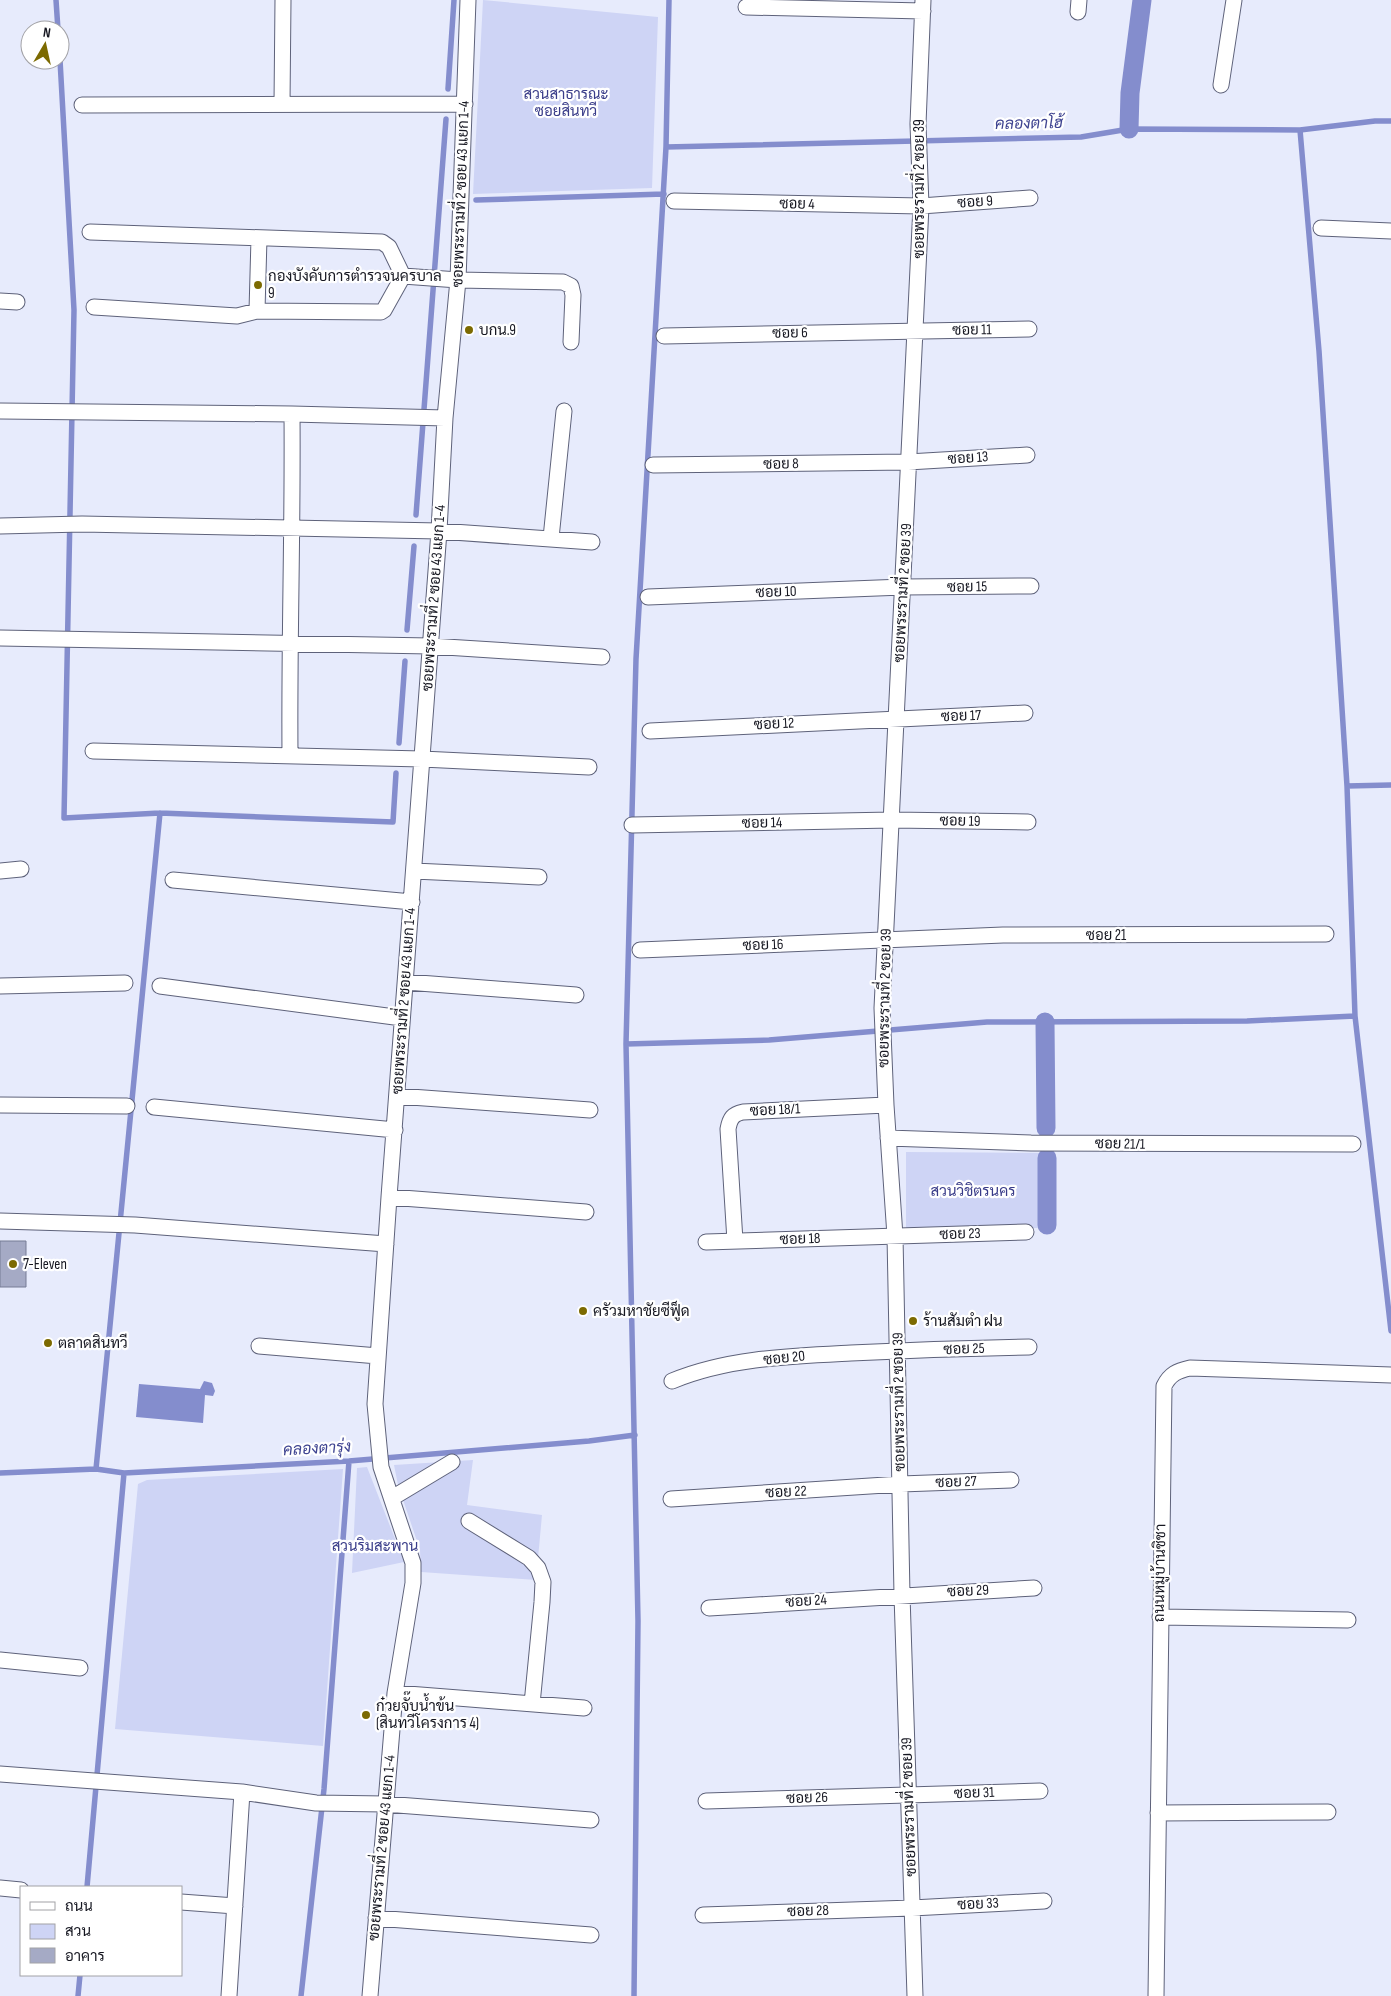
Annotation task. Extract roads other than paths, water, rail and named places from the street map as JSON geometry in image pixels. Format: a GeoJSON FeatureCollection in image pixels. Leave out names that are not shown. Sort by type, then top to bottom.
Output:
{"type":"FeatureCollection","features":[{"type":"Feature","properties":{"kind":"street"},"geometry":{"type":"LineString","coordinates":[[282,104],[283,0]]}},
{"type":"Feature","properties":{"kind":"street","name":"ซอยพระรามที่ 2 ซอย 43 แยก 1-4"},"geometry":{"type":"LineString","coordinates":[[370,1996],[395,1693],[413,1583],[413,1563],[381,1467],[375,1404],[439,531],[445,418],[458,280],[468,0]]}},
{"type":"Feature","properties":{"kind":"street"},"geometry":{"type":"LineString","coordinates":[[1221,85],[1234,0]]}},
{"type":"Feature","properties":{"kind":"street"},"geometry":{"type":"LineString","coordinates":[[746,7],[923,5]]}},
{"type":"Feature","properties":{"kind":"street","name":"ซอยพระรามที่ 2 ซอย 39"},"geometry":{"type":"LineString","coordinates":[[915,1996],[902,1595],[895,1236],[886,1105],[882,1008],[916,330],[920,206],[918,124],[923,5]]}},
{"type":"Feature","properties":{"kind":"street"},"geometry":{"type":"LineString","coordinates":[[82,105],[465,104]]}},
{"type":"Feature","properties":{"kind":"street","name":"ซอย 9"},"geometry":{"type":"LineString","coordinates":[[920,206],[1030,198]]}},
{"type":"Feature","properties":{"kind":"street","name":"ซอย 4"},"geometry":{"type":"LineString","coordinates":[[674,201],[920,206]]}},
{"type":"Feature","properties":{"kind":"street"},"geometry":{"type":"LineString","coordinates":[[1321,228],[1391,231]]}},
{"type":"Feature","properties":{"kind":"street"},"geometry":{"type":"LineString","coordinates":[[90,232],[382,242],[389,247],[404,276]]}},
{"type":"Feature","properties":{"kind":"street"},"geometry":{"type":"LineString","coordinates":[[257,311],[259,238]]}},
{"type":"Feature","properties":{"kind":"street"},"geometry":{"type":"LineString","coordinates":[[404,276],[458,280],[564,282],[570,286],[573,295],[571,342]]}},
{"type":"Feature","properties":{"kind":"street"},"geometry":{"type":"LineString","coordinates":[[94,307],[238,316],[257,311],[381,312],[404,276]]}},
{"type":"Feature","properties":{"kind":"street"},"geometry":{"type":"LineString","coordinates":[[0,301],[17,302]]}},
{"type":"Feature","properties":{"kind":"street","name":"ซอย 11"},"geometry":{"type":"LineString","coordinates":[[916,330],[1029,329]]}},
{"type":"Feature","properties":{"kind":"street","name":"ซอย 6"},"geometry":{"type":"LineString","coordinates":[[664,336],[916,330]]}},
{"type":"Feature","properties":{"kind":"street"},"geometry":{"type":"LineString","coordinates":[[0,411],[292,414],[445,418]]}},
{"type":"Feature","properties":{"kind":"street"},"geometry":{"type":"LineString","coordinates":[[552,538],[564,411]]}},
{"type":"Feature","properties":{"kind":"street"},"geometry":{"type":"LineString","coordinates":[[290,755],[289,643],[293,529],[292,414]]}},
{"type":"Feature","properties":{"kind":"street","name":"ซอย 13"},"geometry":{"type":"LineString","coordinates":[[908,462],[1027,454]]}},
{"type":"Feature","properties":{"kind":"street","name":"ซอย 8"},"geometry":{"type":"LineString","coordinates":[[653,465],[908,462]]}},
{"type":"Feature","properties":{"kind":"street"},"geometry":{"type":"LineString","coordinates":[[0,526],[82,524],[439,531],[592,542]]}},
{"type":"Feature","properties":{"kind":"street","name":"ซอย 15"},"geometry":{"type":"LineString","coordinates":[[903,587],[1031,586]]}},
{"type":"Feature","properties":{"kind":"street","name":"ซอย 10"},"geometry":{"type":"LineString","coordinates":[[648,597],[903,587]]}},
{"type":"Feature","properties":{"kind":"street"},"geometry":{"type":"LineString","coordinates":[[0,638],[51,637],[430,646],[602,657]]}},
{"type":"Feature","properties":{"kind":"street","name":"ซอย 17"},"geometry":{"type":"LineString","coordinates":[[897,718],[1025,713]]}},
{"type":"Feature","properties":{"kind":"street","name":"ซอย 12"},"geometry":{"type":"LineString","coordinates":[[650,731],[897,718]]}},
{"type":"Feature","properties":{"kind":"street"},"geometry":{"type":"LineString","coordinates":[[93,752],[290,755],[590,767]]}},
{"type":"Feature","properties":{"kind":"street","name":"ซอย 19"},"geometry":{"type":"LineString","coordinates":[[892,820],[1028,822]]}},
{"type":"Feature","properties":{"kind":"street","name":"ซอย 14"},"geometry":{"type":"LineString","coordinates":[[632,825],[892,820]]}},
{"type":"Feature","properties":{"kind":"street"},"geometry":{"type":"LineString","coordinates":[[0,871],[21,869]]}},
{"type":"Feature","properties":{"kind":"street"},"geometry":{"type":"LineString","coordinates":[[414,871],[539,877]]}},
{"type":"Feature","properties":{"kind":"street"},"geometry":{"type":"LineString","coordinates":[[173,880],[412,902]]}},
{"type":"Feature","properties":{"kind":"street","name":"ซอย 21"},"geometry":{"type":"LineString","coordinates":[[886,941],[1003,935],[1326,934]]}},
{"type":"Feature","properties":{"kind":"street","name":"ซอย 16"},"geometry":{"type":"LineString","coordinates":[[640,950],[886,941]]}},
{"type":"Feature","properties":{"kind":"street"},"geometry":{"type":"LineString","coordinates":[[406,982],[576,995]]}},
{"type":"Feature","properties":{"kind":"street"},"geometry":{"type":"LineString","coordinates":[[0,986],[125,983]]}},
{"type":"Feature","properties":{"kind":"street"},"geometry":{"type":"LineString","coordinates":[[160,986],[402,1018]]}},
{"type":"Feature","properties":{"kind":"street"},"geometry":{"type":"LineString","coordinates":[[397,1096],[590,1110]]}},
{"type":"Feature","properties":{"kind":"street"},"geometry":{"type":"LineString","coordinates":[[0,1105],[127,1106]]}},
{"type":"Feature","properties":{"kind":"street","name":"ซอย 18/1"},"geometry":{"type":"LineString","coordinates":[[735,1241],[728,1129],[730,1118],[736,1113],[744,1112],[886,1105]]}},
{"type":"Feature","properties":{"kind":"street"},"geometry":{"type":"LineString","coordinates":[[154,1107],[395,1130]]}},
{"type":"Feature","properties":{"kind":"street","name":"ซอย 21/1"},"geometry":{"type":"LineString","coordinates":[[888,1138],[1031,1143],[1353,1144]]}},
{"type":"Feature","properties":{"kind":"street"},"geometry":{"type":"LineString","coordinates":[[389,1197],[586,1212]]}},
{"type":"Feature","properties":{"kind":"street"},"geometry":{"type":"LineString","coordinates":[[0,1221],[135,1225],[386,1244]]}},
{"type":"Feature","properties":{"kind":"street","name":"ซอย 23"},"geometry":{"type":"LineString","coordinates":[[895,1236],[1026,1232]]}},
{"type":"Feature","properties":{"kind":"street","name":"ซอย 18"},"geometry":{"type":"LineString","coordinates":[[706,1242],[895,1236]]}},
{"type":"Feature","properties":{"kind":"street"},"geometry":{"type":"LineString","coordinates":[[258,1346],[378,1356]]}},
{"type":"Feature","properties":{"kind":"street","name":"ซอย 25"},"geometry":{"type":"LineString","coordinates":[[898,1351],[1029,1346]]}},
{"type":"Feature","properties":{"kind":"street","name":"ซอย 20"},"geometry":{"type":"LineString","coordinates":[[672,1381],[690,1373],[716,1366],[798,1356],[898,1351]]}},
{"type":"Feature","properties":{"kind":"street","name":"ถนนหมู่บ้านชิชา"},"geometry":{"type":"LineString","coordinates":[[1156,1996],[1162,1400],[1164,1386],[1168,1377],[1178,1371],[1190,1368],[1391,1374]]}},
{"type":"Feature","properties":{"kind":"street"},"geometry":{"type":"LineString","coordinates":[[392,1498],[452,1462]]}},
{"type":"Feature","properties":{"kind":"street","name":"ซอย 27"},"geometry":{"type":"LineString","coordinates":[[901,1484],[1011,1480]]}},
{"type":"Feature","properties":{"kind":"street","name":"ซอย 22"},"geometry":{"type":"LineString","coordinates":[[671,1499],[901,1484]]}},
{"type":"Feature","properties":{"kind":"street"},"geometry":{"type":"LineString","coordinates":[[469,1521],[529,1558],[538,1568],[543,1582],[532,1704]]}},
{"type":"Feature","properties":{"kind":"street","name":"ซอย 29"},"geometry":{"type":"LineString","coordinates":[[902,1595],[1034,1588]]}},
{"type":"Feature","properties":{"kind":"street","name":"ซอย 24"},"geometry":{"type":"LineString","coordinates":[[709,1608],[902,1595]]}},
{"type":"Feature","properties":{"kind":"street"},"geometry":{"type":"LineString","coordinates":[[1160,1617],[1348,1620]]}},
{"type":"Feature","properties":{"kind":"street"},"geometry":{"type":"LineString","coordinates":[[0,1660],[80,1668]]}},
{"type":"Feature","properties":{"kind":"street"},"geometry":{"type":"LineString","coordinates":[[395,1693],[584,1708]]}},
{"type":"Feature","properties":{"kind":"street"},"geometry":{"type":"LineString","coordinates":[[0,1774],[242,1792],[316,1803],[385,1804],[591,1820]]}},
{"type":"Feature","properties":{"kind":"street","name":"ซอย 31"},"geometry":{"type":"LineString","coordinates":[[908,1795],[1040,1791]]}},
{"type":"Feature","properties":{"kind":"street"},"geometry":{"type":"LineString","coordinates":[[230,1996],[242,1792]]}},
{"type":"Feature","properties":{"kind":"street","name":"ซอย 26"},"geometry":{"type":"LineString","coordinates":[[706,1801],[908,1795]]}},
{"type":"Feature","properties":{"kind":"street"},"geometry":{"type":"LineString","coordinates":[[1158,1813],[1328,1812]]}},
{"type":"Feature","properties":{"kind":"street"},"geometry":{"type":"LineString","coordinates":[[0,1888],[20,1890]]}},
{"type":"Feature","properties":{"kind":"street","name":"ซอย 33"},"geometry":{"type":"LineString","coordinates":[[912,1908],[1044,1901]]}},
{"type":"Feature","properties":{"kind":"street"},"geometry":{"type":"LineString","coordinates":[[182,1902],[235,1906]]}},
{"type":"Feature","properties":{"kind":"street","name":"ซอย 28"},"geometry":{"type":"LineString","coordinates":[[703,1915],[912,1908]]}},
{"type":"Feature","properties":{"kind":"street"},"geometry":{"type":"LineString","coordinates":[[376,1918],[591,1935]]}},
{"type":"Feature","properties":{"kind":"water"},"geometry":{"type":"Polygon","coordinates":[[[204,1381],[212,1383],[215,1391],[213,1396],[205,1395],[203,1423],[136,1417],[139,1384],[200,1389],[204,1381]]]}},
{"type":"Feature","properties":{"kind":"waterway"},"geometry":{"type":"LineString","coordinates":[[56,0],[57,20]]}},
{"type":"Feature","properties":{"kind":"waterway"},"geometry":{"type":"LineString","coordinates":[[448,89],[454,0]]}},
{"type":"Feature","properties":{"kind":"waterway"},"geometry":{"type":"LineString","coordinates":[[634,1996],[638,1621],[626,1044],[636,659],[666,147],[669,0]]}},
{"type":"Feature","properties":{"kind":"waterway"},"geometry":{"type":"LineString","coordinates":[[1129,129],[1130,93],[1142,0]]}},
{"type":"Feature","properties":{"kind":"waterway"},"geometry":{"type":"LineString","coordinates":[[61,70],[74,310],[64,818],[160,813],[393,822],[396,773]]}},
{"type":"Feature","properties":{"kind":"waterway"},"geometry":{"type":"LineString","coordinates":[[416,515],[446,119]]}},
{"type":"Feature","properties":{"kind":"waterway","name":"คลองตาโฮ้"},"geometry":{"type":"LineString","coordinates":[[666,147],[1081,137],[1129,129],[1300,130],[1375,121],[1391,121]]}},
{"type":"Feature","properties":{"kind":"waterway"},"geometry":{"type":"LineString","coordinates":[[626,1044],[769,1040],[987,1022],[1247,1021],[1355,1016],[1347,786],[1319,351],[1300,130]]}},
{"type":"Feature","properties":{"kind":"waterway"},"geometry":{"type":"LineString","coordinates":[[476,200],[664,194]]}},
{"type":"Feature","properties":{"kind":"waterway"},"geometry":{"type":"LineString","coordinates":[[407,630],[414,546]]}},
{"type":"Feature","properties":{"kind":"waterway"},"geometry":{"type":"LineString","coordinates":[[399,743],[405,661]]}},
{"type":"Feature","properties":{"kind":"waterway"},"geometry":{"type":"LineString","coordinates":[[1347,786],[1391,785]]}},
{"type":"Feature","properties":{"kind":"waterway"},"geometry":{"type":"LineString","coordinates":[[96,1469],[160,813]]}},
{"type":"Feature","properties":{"kind":"waterway"},"geometry":{"type":"LineString","coordinates":[[1355,1016],[1391,1331]]}},
{"type":"Feature","properties":{"kind":"waterway"},"geometry":{"type":"LineString","coordinates":[[1045,1022],[1046,1128]]}},
{"type":"Feature","properties":{"kind":"waterway"},"geometry":{"type":"LineString","coordinates":[[1047,1158],[1047,1225]]}},
{"type":"Feature","properties":{"kind":"waterway","name":"คลองตารุ่ง"},"geometry":{"type":"LineString","coordinates":[[0,1473],[96,1469],[124,1473],[349,1461],[589,1441],[635,1435]]}},
{"type":"Feature","properties":{"kind":"waterway"},"geometry":{"type":"LineString","coordinates":[[301,1996],[324,1789],[349,1461]]}},
{"type":"Feature","properties":{"kind":"waterway"},"geometry":{"type":"LineString","coordinates":[[87,1886],[124,1473]]}},
{"type":"Feature","properties":{"kind":"waterway"},"geometry":{"type":"LineString","coordinates":[[78,1996],[80,1976]]}},
{"type":"Feature","properties":{"kind":"place","name":"กองบังคับการตำรวจนครบาล 9"},"geometry":{"type":"Point","coordinates":[258,285]}},
{"type":"Feature","properties":{"kind":"place","name":"บกน.9"},"geometry":{"type":"Point","coordinates":[469,330]}},
{"type":"Feature","properties":{"kind":"place","name":"7-Eleven"},"geometry":{"type":"Point","coordinates":[13,1264]}},
{"type":"Feature","properties":{"kind":"place","name":"ครัวมหาชัยซีฟู็ด"},"geometry":{"type":"Point","coordinates":[583,1311]}},
{"type":"Feature","properties":{"kind":"place","name":"ร้านสัมตำ ฝน"},"geometry":{"type":"Point","coordinates":[913,1321]}},
{"type":"Feature","properties":{"kind":"place","name":"ตลาดสินทวี"},"geometry":{"type":"Point","coordinates":[48,1343]}},
{"type":"Feature","properties":{"kind":"place","name":"ก๋วยจั๊บน้ำข้น (สินทวีโครงการ 4)"},"geometry":{"type":"Point","coordinates":[366,1715]}},
{"type":"Feature","properties":{"kind":"park label","name":"สวนสาธารณะ ซอยสินทวี"},"geometry":{"type":"Point","coordinates":[566,102]}},
{"type":"Feature","properties":{"kind":"park label","name":"สวนวิชิตรนคร"},"geometry":{"type":"Point","coordinates":[973,1191]}},
{"type":"Feature","properties":{"kind":"park label","name":"สวนริมสะพาน"},"geometry":{"type":"Point","coordinates":[375,1546]}}]}
